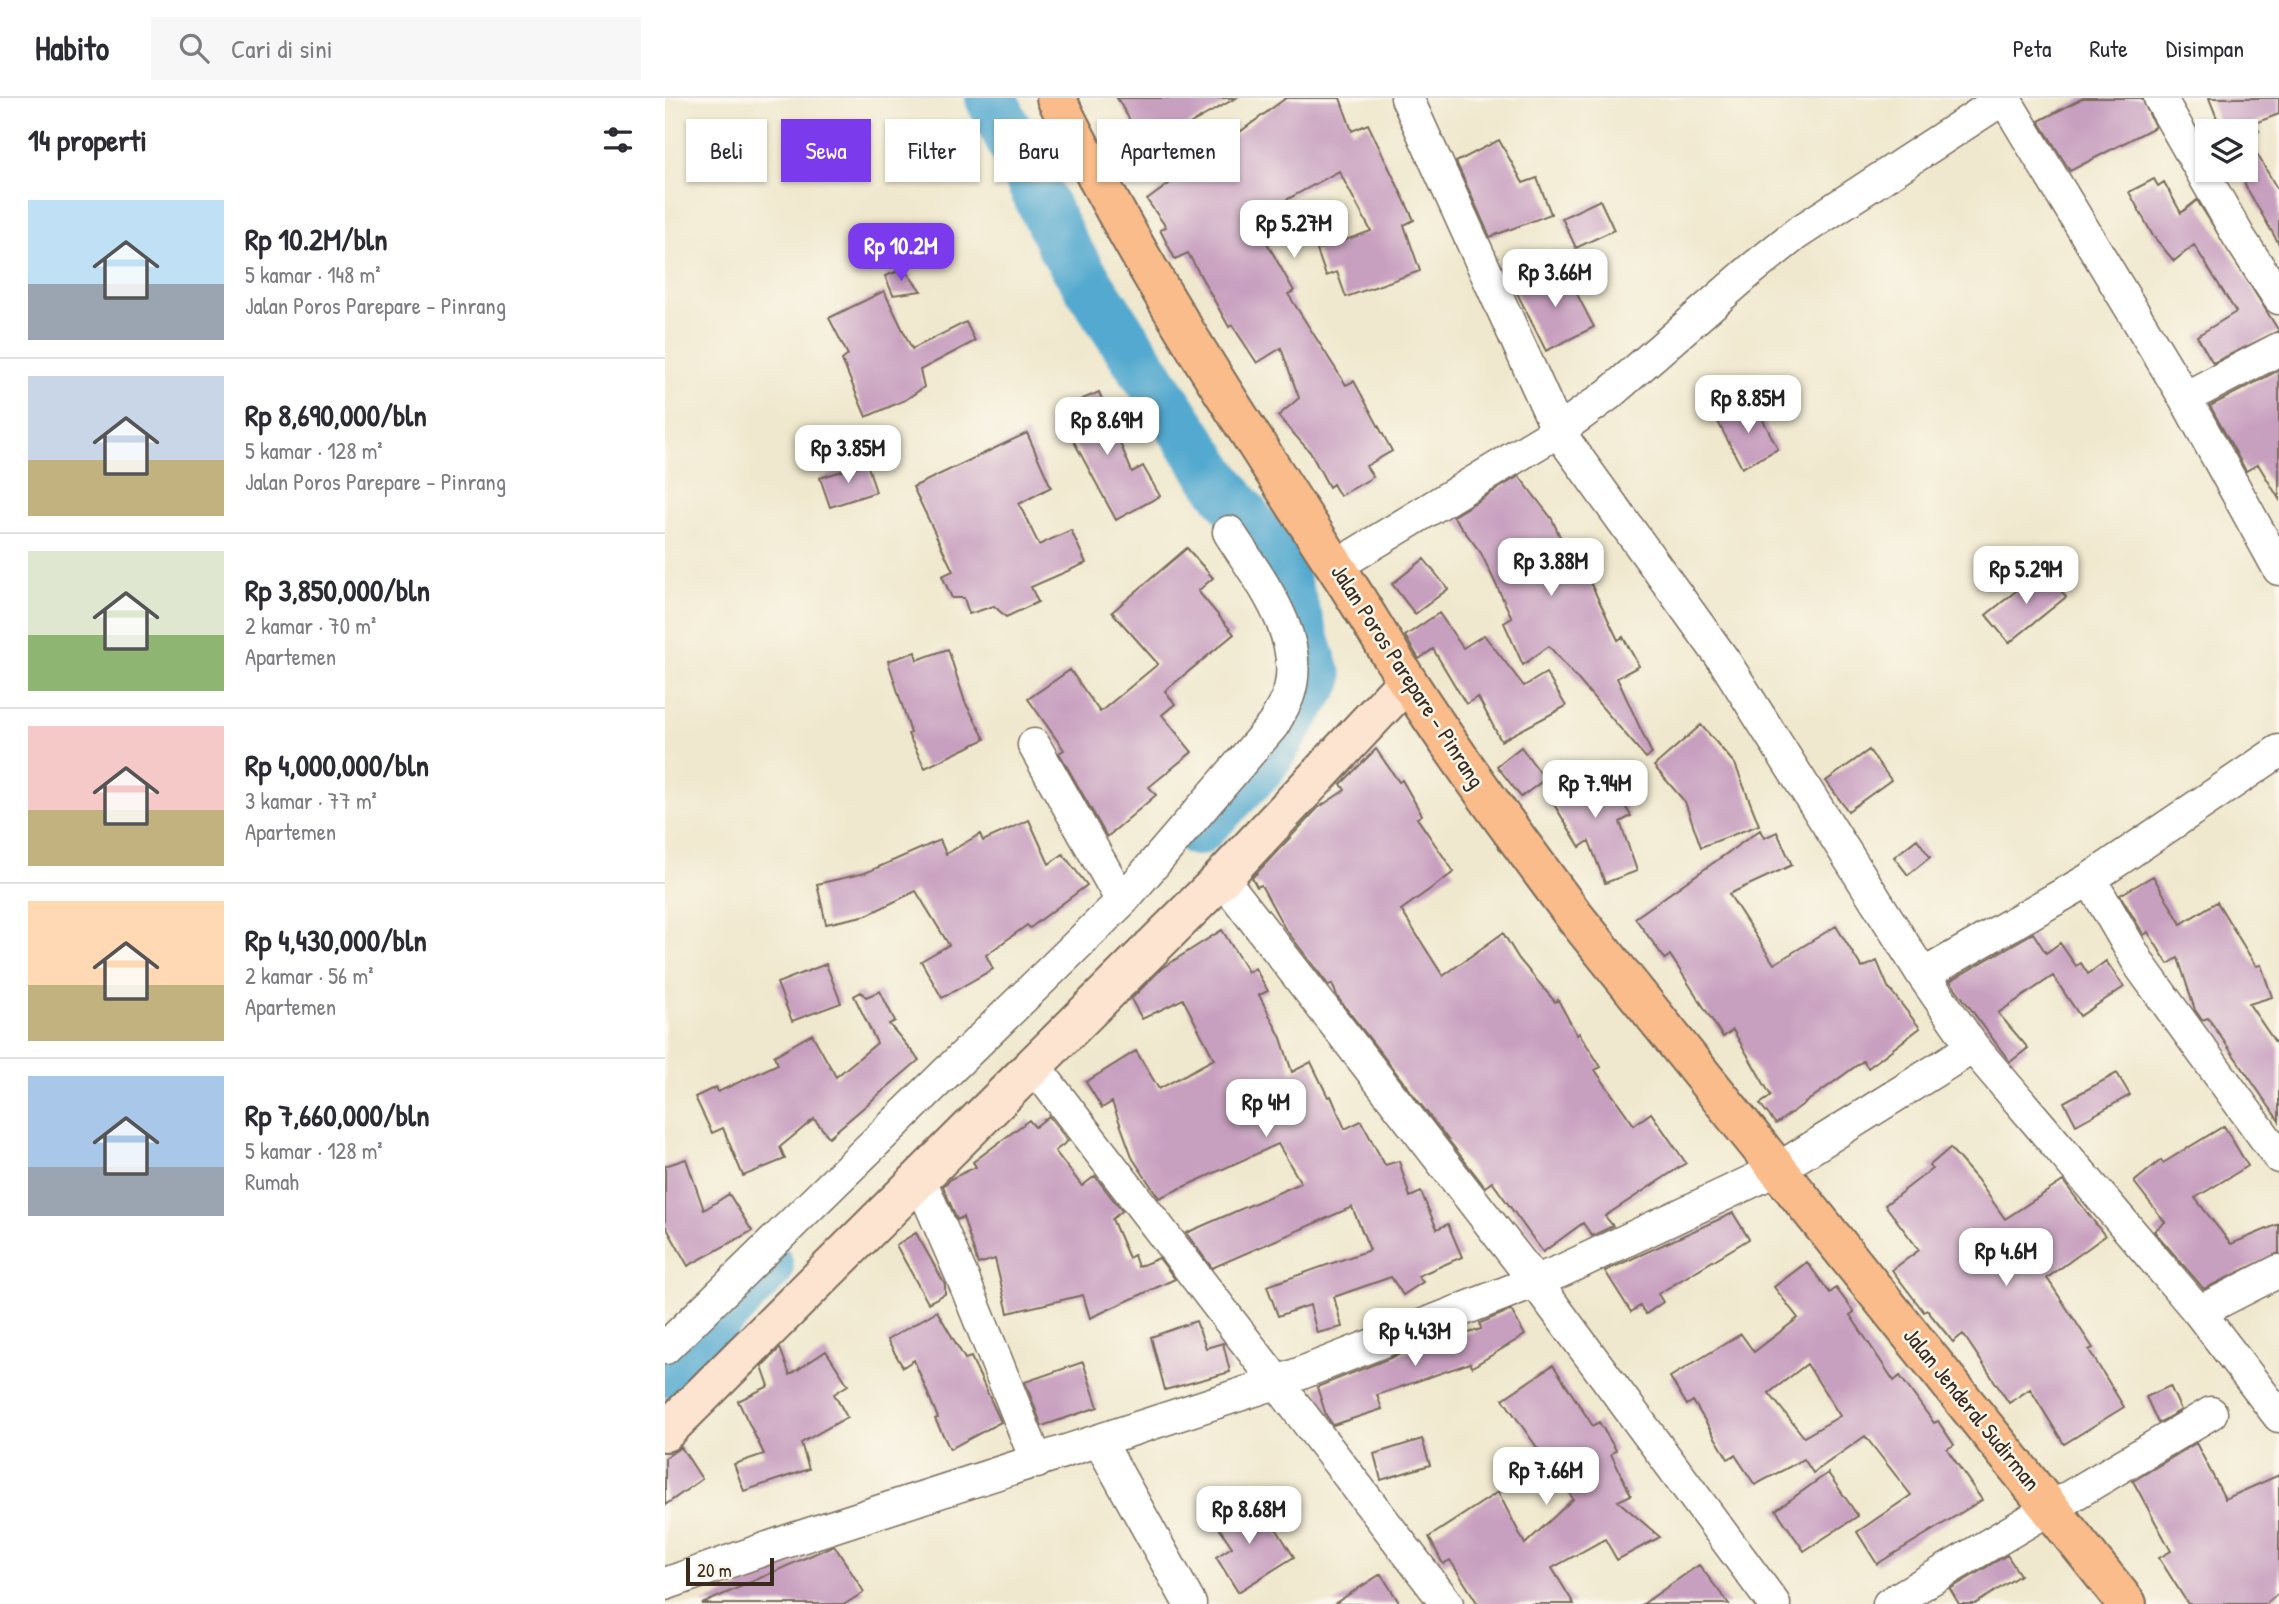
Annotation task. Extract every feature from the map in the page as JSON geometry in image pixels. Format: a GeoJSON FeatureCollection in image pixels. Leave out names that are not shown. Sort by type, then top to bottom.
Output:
{"type":"FeatureCollection","features":[{"type":"Feature","properties":{"kind":"highway","name":"Jalan Poros Parepare - Pinrang"},"geometry":{"type":"LineString","coordinates":[[1056,98],[1141,260],[1216,384],[1336,566],[1407,681],[1575,917],[1816,1216]]}},
{"type":"Feature","properties":{"kind":"highway","name":"Jalan Jenderal Sudirman"},"geometry":{"type":"LineString","coordinates":[[1816,1216],[2127,1604]]}},
{"type":"Feature","properties":{"kind":"street"},"geometry":{"type":"LineString","coordinates":[[1407,98],[1558,431],[1725,662],[1923,975],[1973,1046],[2199,1312],[2279,1416]]}},
{"type":"Feature","properties":{"kind":"street"},"geometry":{"type":"LineString","coordinates":[[1336,566],[1558,431],[1609,394],[1795,234],[2004,98],[2185,398],[2279,569]]}},
{"type":"Feature","properties":{"kind":"street"},"geometry":{"type":"LineString","coordinates":[[2160,98],[2239,237],[2279,298]]}},
{"type":"Feature","properties":{"kind":"street"},"geometry":{"type":"LineString","coordinates":[[2185,398],[2279,349]]}},
{"type":"Feature","properties":{"kind":"street"},"geometry":{"type":"LineString","coordinates":[[665,1348],[1122,901],[1273,725],[1288,695],[1292,671],[1289,639],[1273,603],[1229,532]]}},
{"type":"Feature","properties":{"kind":"street"},"geometry":{"type":"LineString","coordinates":[[665,1432],[1035,1067],[1222,878],[1407,681]]}},
{"type":"Feature","properties":{"kind":"street"},"geometry":{"type":"LineString","coordinates":[[1034,745],[1122,901]]}},
{"type":"Feature","properties":{"kind":"street"},"geometry":{"type":"LineString","coordinates":[[1923,975],[2090,878],[2279,751]]}},
{"type":"Feature","properties":{"kind":"street"},"geometry":{"type":"LineString","coordinates":[[1222,878],[1534,1280],[1775,1604]]}},
{"type":"Feature","properties":{"kind":"street"},"geometry":{"type":"LineString","coordinates":[[2090,878],[2140,967],[2279,1157]]}},
{"type":"Feature","properties":{"kind":"street"},"geometry":{"type":"LineString","coordinates":[[665,1584],[798,1538],[1276,1383],[1561,1271],[1779,1169],[1973,1046]]}},
{"type":"Feature","properties":{"kind":"street"},"geometry":{"type":"LineString","coordinates":[[1035,1067],[1447,1604]]}},
{"type":"Feature","properties":{"kind":"street"},"geometry":{"type":"LineString","coordinates":[[919,1181],[964,1281],[1037,1462]]}},
{"type":"Feature","properties":{"kind":"street"},"geometry":{"type":"LineString","coordinates":[[2199,1312],[2279,1271]]}},
{"type":"Feature","properties":{"kind":"street"},"geometry":{"type":"LineString","coordinates":[[1889,1604],[2211,1413]]}},
{"type":"Feature","properties":{"kind":"street"},"geometry":{"type":"LineString","coordinates":[[1100,1442],[1190,1604]]}},
{"type":"Feature","properties":{"kind":"building"},"geometry":{"type":"Polygon","coordinates":[[[1117,98],[1236,98],[1198,119],[1129,119],[1117,98]]]}},
{"type":"Feature","properties":{"kind":"building"},"geometry":{"type":"Polygon","coordinates":[[[1286,98],[1340,98],[1352,131],[1368,124],[1414,220],[1404,225],[1420,271],[1346,297],[1337,272],[1326,276],[1317,250],[1371,231],[1339,171],[1253,218],[1294,291],[1288,294],[1346,385],[1354,381],[1392,451],[1366,466],[1373,477],[1340,496],[1333,484],[1329,487],[1310,452],[1278,416],[1299,398],[1281,348],[1257,363],[1232,325],[1229,327],[1188,253],[1175,259],[1160,230],[1166,227],[1147,200],[1172,182],[1240,182],[1240,132],[1286,98]]]}},
{"type":"Feature","properties":{"kind":"building"},"geometry":{"type":"Polygon","coordinates":[[[2083,98],[2142,98],[2155,127],[2070,171],[2039,121],[2083,98]]]}},
{"type":"Feature","properties":{"kind":"building"},"geometry":{"type":"Polygon","coordinates":[[[2209,98],[2279,98],[2279,114],[2258,122],[2258,119],[2217,119],[2209,98]]]}},
{"type":"Feature","properties":{"kind":"building"},"geometry":{"type":"Polygon","coordinates":[[[1499,140],[1523,183],[1537,178],[1551,214],[1490,237],[1456,162],[1499,140]]]}},
{"type":"Feature","properties":{"kind":"building"},"geometry":{"type":"Polygon","coordinates":[[[2258,156],[2279,192],[2279,244],[2245,182],[2258,182],[2258,156]]]}},
{"type":"Feature","properties":{"kind":"building"},"geometry":{"type":"Polygon","coordinates":[[[2154,179],[2158,186],[2164,182],[2181,213],[2197,200],[2279,331],[2213,363],[2197,336],[2236,312],[2194,245],[2174,261],[2153,236],[2129,192],[2154,179]]]}},
{"type":"Feature","properties":{"kind":"building"},"geometry":{"type":"Polygon","coordinates":[[[1600,200],[1614,230],[1576,248],[1562,218],[1600,200]]]}},
{"type":"Feature","properties":{"kind":"building"},"geometry":{"type":"Polygon","coordinates":[[[1563,267],[1594,327],[1546,351],[1516,291],[1563,267]]]}},
{"type":"Feature","properties":{"kind":"building"},"geometry":{"type":"Polygon","coordinates":[[[904,269],[921,291],[893,295],[885,276],[904,269]]]}},
{"type":"Feature","properties":{"kind":"building"},"geometry":{"type":"Polygon","coordinates":[[[884,291],[912,349],[966,322],[975,341],[920,370],[924,387],[905,400],[866,417],[842,360],[848,355],[829,318],[884,291]]]}},
{"type":"Feature","properties":{"kind":"building"},"geometry":{"type":"Polygon","coordinates":[[[2279,370],[2279,499],[2258,464],[2246,471],[2210,406],[2279,370]]]}},
{"type":"Feature","properties":{"kind":"building"},"geometry":{"type":"Polygon","coordinates":[[[1099,392],[1132,472],[1143,466],[1160,496],[1116,520],[1057,410],[1099,392]]]}},
{"type":"Feature","properties":{"kind":"building"},"geometry":{"type":"Polygon","coordinates":[[[1753,401],[1778,449],[1742,468],[1717,420],[1753,401]]]}},
{"type":"Feature","properties":{"kind":"building"},"geometry":{"type":"Polygon","coordinates":[[[1027,433],[1051,487],[1019,504],[1039,545],[1071,530],[1086,563],[1031,587],[1038,602],[1006,617],[994,606],[969,614],[964,598],[952,598],[942,576],[953,571],[913,487],[1027,433]]]}},
{"type":"Feature","properties":{"kind":"building"},"geometry":{"type":"Polygon","coordinates":[[[867,463],[876,492],[830,507],[820,478],[867,463]]]}},
{"type":"Feature","properties":{"kind":"building"},"geometry":{"type":"Polygon","coordinates":[[[1519,476],[1552,519],[1568,555],[1575,551],[1618,640],[1623,637],[1639,666],[1617,678],[1652,754],[1646,758],[1549,646],[1523,665],[1504,623],[1512,618],[1481,553],[1453,516],[1519,476]]]}},
{"type":"Feature","properties":{"kind":"building"},"geometry":{"type":"Polygon","coordinates":[[[1187,548],[1213,578],[1198,591],[1234,634],[1165,691],[1175,704],[1162,715],[1192,752],[1149,787],[1156,795],[1107,837],[1059,753],[1064,750],[1028,699],[1070,670],[1100,712],[1158,664],[1112,612],[1187,548]]]}},
{"type":"Feature","properties":{"kind":"building"},"geometry":{"type":"Polygon","coordinates":[[[1424,559],[1448,589],[1415,614],[1392,584],[1424,559]]]}},
{"type":"Feature","properties":{"kind":"building"},"geometry":{"type":"Polygon","coordinates":[[[2044,569],[2066,597],[2009,643],[1986,615],[2044,569]]]}},
{"type":"Feature","properties":{"kind":"building"},"geometry":{"type":"Polygon","coordinates":[[[1439,613],[1463,648],[1484,635],[1524,686],[1546,673],[1566,706],[1501,741],[1478,697],[1466,704],[1433,649],[1419,659],[1405,636],[1439,613]]]}},
{"type":"Feature","properties":{"kind":"building"},"geometry":{"type":"Polygon","coordinates":[[[948,649],[965,702],[985,739],[925,768],[908,734],[911,733],[888,661],[915,652],[917,660],[948,649]]]}},
{"type":"Feature","properties":{"kind":"building"},"geometry":{"type":"Polygon","coordinates":[[[1701,725],[1735,764],[1759,825],[1701,847],[1685,802],[1654,766],[1701,725]]]}},
{"type":"Feature","properties":{"kind":"building"},"geometry":{"type":"Polygon","coordinates":[[[1521,747],[1545,779],[1521,797],[1497,766],[1521,747]]]}},
{"type":"Feature","properties":{"kind":"building"},"geometry":{"type":"Polygon","coordinates":[[[1376,749],[1399,782],[1402,780],[1422,815],[1417,818],[1454,872],[1401,910],[1443,976],[1503,933],[1519,959],[1555,1002],[1558,1000],[1577,1035],[1579,1033],[1601,1067],[1595,1070],[1634,1125],[1651,1113],[1686,1163],[1605,1216],[1613,1226],[1592,1236],[1583,1223],[1543,1252],[1492,1182],[1485,1187],[1338,998],[1332,984],[1329,986],[1284,927],[1261,885],[1257,887],[1252,878],[1318,808],[1345,790],[1341,784],[1376,749]]]}},
{"type":"Feature","properties":{"kind":"building"},"geometry":{"type":"Polygon","coordinates":[[[1869,750],[1891,780],[1848,811],[1826,781],[1869,750]]]}},
{"type":"Feature","properties":{"kind":"building"},"geometry":{"type":"Polygon","coordinates":[[[1588,763],[1605,794],[1614,788],[1631,816],[1620,822],[1637,871],[1605,883],[1589,841],[1580,847],[1544,788],[1588,763]]]}},
{"type":"Feature","properties":{"kind":"building"},"geometry":{"type":"Polygon","coordinates":[[[1029,820],[1049,864],[1063,854],[1087,885],[1030,928],[1027,925],[986,955],[993,969],[942,998],[921,961],[949,945],[916,891],[867,915],[826,924],[817,884],[865,873],[940,840],[946,854],[980,834],[983,841],[1029,820]]]}},
{"type":"Feature","properties":{"kind":"building"},"geometry":{"type":"Polygon","coordinates":[[[1760,830],[1764,838],[1777,832],[1792,865],[1729,894],[1774,964],[1836,926],[1862,968],[1877,961],[1888,987],[1920,1028],[1868,1068],[1863,1061],[1776,1124],[1760,1104],[1771,1096],[1733,1030],[1723,1037],[1670,955],[1665,959],[1635,918],[1760,830]]]}},
{"type":"Feature","properties":{"kind":"building"},"geometry":{"type":"Polygon","coordinates":[[[1917,839],[1930,857],[1908,875],[1894,857],[1917,839]]]}},
{"type":"Feature","properties":{"kind":"building"},"geometry":{"type":"Polygon","coordinates":[[[2153,876],[2181,924],[2217,902],[2256,966],[2261,965],[2272,997],[2249,1004],[2279,1048],[2279,1121],[2208,1018],[2202,1020],[2195,1010],[2178,958],[2168,964],[2148,932],[2144,935],[2120,895],[2153,876]]]}},
{"type":"Feature","properties":{"kind":"building"},"geometry":{"type":"Polygon","coordinates":[[[1222,930],[1248,972],[1255,968],[1268,991],[1259,995],[1281,1038],[1292,1072],[1311,1062],[1328,1097],[1331,1096],[1345,1129],[1361,1121],[1385,1165],[1399,1161],[1410,1197],[1421,1192],[1437,1229],[1448,1224],[1462,1257],[1418,1276],[1423,1282],[1403,1295],[1391,1277],[1334,1297],[1342,1327],[1317,1333],[1310,1305],[1278,1316],[1267,1286],[1370,1250],[1352,1207],[1212,1268],[1186,1233],[1301,1183],[1278,1144],[1159,1198],[1133,1159],[1112,1102],[1102,1108],[1086,1082],[1136,1051],[1159,1089],[1214,1059],[1183,999],[1142,1019],[1131,999],[1162,968],[1222,930]]]}},
{"type":"Feature","properties":{"kind":"building"},"geometry":{"type":"Polygon","coordinates":[[[2033,933],[2046,953],[2060,943],[2076,966],[2081,963],[2088,974],[2106,961],[2124,987],[2080,1016],[2053,976],[1998,1013],[2028,1048],[2010,1062],[1950,981],[2033,933]]]}},
{"type":"Feature","properties":{"kind":"building"},"geometry":{"type":"Polygon","coordinates":[[[826,964],[841,1003],[792,1021],[777,983],[826,964]]]}},
{"type":"Feature","properties":{"kind":"building"},"geometry":{"type":"Polygon","coordinates":[[[880,991],[895,1021],[889,1024],[919,1060],[829,1137],[814,1119],[780,1147],[785,1159],[743,1176],[723,1128],[712,1133],[695,1097],[716,1087],[718,1092],[778,1064],[774,1056],[812,1034],[836,1077],[877,1043],[854,996],[861,992],[866,997],[880,991]]]}},
{"type":"Feature","properties":{"kind":"building"},"geometry":{"type":"Polygon","coordinates":[[[2117,1073],[2130,1095],[2076,1125],[2064,1102],[2117,1073]]]}},
{"type":"Feature","properties":{"kind":"building"},"geometry":{"type":"Polygon","coordinates":[[[1049,1116],[1068,1141],[1055,1151],[1082,1186],[1095,1176],[1122,1211],[1112,1219],[1129,1258],[1134,1255],[1138,1267],[1159,1258],[1175,1279],[1090,1318],[1083,1295],[1008,1313],[995,1259],[978,1264],[963,1217],[957,1220],[943,1186],[952,1178],[976,1167],[973,1162],[1029,1120],[1035,1127],[1049,1116]]]}},
{"type":"Feature","properties":{"kind":"building"},"geometry":{"type":"Polygon","coordinates":[[[2224,1126],[2248,1166],[2195,1198],[2231,1244],[2279,1224],[2279,1253],[2204,1289],[2154,1231],[2165,1222],[2134,1182],[2161,1160],[2163,1163],[2224,1126]]]}},
{"type":"Feature","properties":{"kind":"building"},"geometry":{"type":"Polygon","coordinates":[[[1950,1148],[1977,1179],[2005,1219],[2063,1181],[2105,1236],[2047,1278],[2093,1348],[2089,1350],[2124,1407],[2064,1444],[2030,1389],[2009,1403],[1963,1334],[1953,1342],[1927,1310],[1924,1312],[1892,1270],[1919,1250],[1885,1205],[1932,1169],[1929,1166],[1950,1148]]]}},
{"type":"Feature","properties":{"kind":"building"},"geometry":{"type":"Polygon","coordinates":[[[686,1159],[704,1210],[729,1194],[752,1231],[688,1266],[665,1225],[665,1166],[686,1159]]]}},
{"type":"Feature","properties":{"kind":"building"},"geometry":{"type":"Polygon","coordinates":[[[1733,1213],[1749,1239],[1658,1294],[1663,1302],[1646,1314],[1640,1306],[1631,1312],[1605,1271],[1733,1213]]]}},
{"type":"Feature","properties":{"kind":"building"},"geometry":{"type":"Polygon","coordinates":[[[916,1233],[945,1284],[945,1294],[928,1303],[896,1245],[916,1233]]]}},
{"type":"Feature","properties":{"kind":"building"},"geometry":{"type":"Polygon","coordinates":[[[1807,1262],[1830,1293],[1836,1288],[1854,1312],[1850,1315],[1894,1381],[1900,1376],[1934,1423],[1938,1421],[1954,1445],[1947,1449],[1982,1500],[1877,1564],[1857,1532],[1911,1495],[1865,1436],[1813,1473],[1804,1459],[1755,1485],[1735,1455],[1728,1459],[1693,1401],[1687,1405],[1670,1377],[1741,1334],[1754,1352],[1798,1318],[1774,1287],[1807,1262]],[[1807,1364],[1769,1393],[1804,1437],[1840,1416],[1807,1364]]]}},
{"type":"Feature","properties":{"kind":"building"},"geometry":{"type":"Polygon","coordinates":[[[1511,1310],[1525,1335],[1472,1367],[1470,1363],[1377,1395],[1382,1409],[1333,1425],[1326,1415],[1317,1387],[1400,1354],[1437,1343],[1439,1347],[1456,1337],[1481,1329],[1480,1323],[1511,1310]]]}},
{"type":"Feature","properties":{"kind":"building"},"geometry":{"type":"Polygon","coordinates":[[[937,1311],[965,1359],[971,1357],[1001,1422],[950,1449],[935,1419],[938,1418],[914,1360],[903,1367],[887,1340],[937,1311]]]}},
{"type":"Feature","properties":{"kind":"building"},"geometry":{"type":"Polygon","coordinates":[[[1196,1321],[1206,1348],[1223,1343],[1230,1372],[1165,1390],[1151,1337],[1196,1321]]]}},
{"type":"Feature","properties":{"kind":"building"},"geometry":{"type":"Polygon","coordinates":[[[780,1348],[790,1375],[826,1351],[848,1385],[834,1394],[847,1417],[801,1443],[809,1469],[744,1491],[734,1464],[764,1454],[738,1401],[769,1386],[762,1366],[780,1348]]]}},
{"type":"Feature","properties":{"kind":"building"},"geometry":{"type":"Polygon","coordinates":[[[1083,1362],[1098,1407],[1042,1426],[1025,1382],[1083,1362]]]}},
{"type":"Feature","properties":{"kind":"building"},"geometry":{"type":"Polygon","coordinates":[[[1553,1365],[1593,1426],[1599,1422],[1616,1450],[1611,1454],[1631,1495],[1618,1501],[1660,1537],[1617,1560],[1605,1539],[1552,1568],[1574,1604],[1478,1604],[1450,1560],[1443,1564],[1429,1537],[1498,1492],[1525,1544],[1573,1499],[1503,1399],[1553,1365]]]}},
{"type":"Feature","properties":{"kind":"building"},"geometry":{"type":"Polygon","coordinates":[[[2170,1386],[2181,1410],[2158,1423],[2146,1397],[2170,1386]]]}},
{"type":"Feature","properties":{"kind":"building"},"geometry":{"type":"Polygon","coordinates":[[[1422,1439],[1430,1465],[1381,1480],[1374,1454],[1422,1439]]]}},
{"type":"Feature","properties":{"kind":"building"},"geometry":{"type":"Polygon","coordinates":[[[2196,1443],[2225,1499],[2279,1475],[2279,1593],[2266,1604],[2188,1604],[2159,1558],[2171,1551],[2133,1481],[2196,1443]]]}},
{"type":"Feature","properties":{"kind":"building"},"geometry":{"type":"Polygon","coordinates":[[[681,1447],[702,1479],[665,1505],[665,1458],[681,1447]]]}},
{"type":"Feature","properties":{"kind":"building"},"geometry":{"type":"Polygon","coordinates":[[[1828,1473],[1858,1516],[1804,1551],[1776,1510],[1828,1473]]]}},
{"type":"Feature","properties":{"kind":"building"},"geometry":{"type":"Polygon","coordinates":[[[1238,1498],[1259,1530],[1272,1522],[1294,1557],[1238,1592],[1216,1557],[1232,1547],[1211,1516],[1238,1498]]]}},
{"type":"Feature","properties":{"kind":"building"},"geometry":{"type":"Polygon","coordinates":[[[834,1545],[864,1592],[845,1604],[702,1604],[834,1545]]]}},
{"type":"Feature","properties":{"kind":"building"},"geometry":{"type":"Polygon","coordinates":[[[2007,1555],[2020,1575],[1975,1604],[1959,1604],[1950,1589],[2007,1555]]]}},
{"type":"Feature","properties":{"kind":"building"},"geometry":{"type":"Polygon","coordinates":[[[1699,1565],[1729,1604],[1643,1604],[1690,1571],[1699,1565]]]}},
{"type":"Feature","properties":{"kind":"building"},"geometry":{"type":"Polygon","coordinates":[[[1381,1574],[1400,1604],[1334,1604],[1381,1574]]]}},
{"type":"Feature","properties":{"kind":"waterway"},"geometry":{"type":"LineString","coordinates":[[991,98],[1063,246],[1215,478],[1276,558],[1317,679],[1261,765],[1197,830]]}},
{"type":"Feature","properties":{"kind":"waterway"},"geometry":{"type":"LineString","coordinates":[[665,1372],[768,1267]]}}]}
